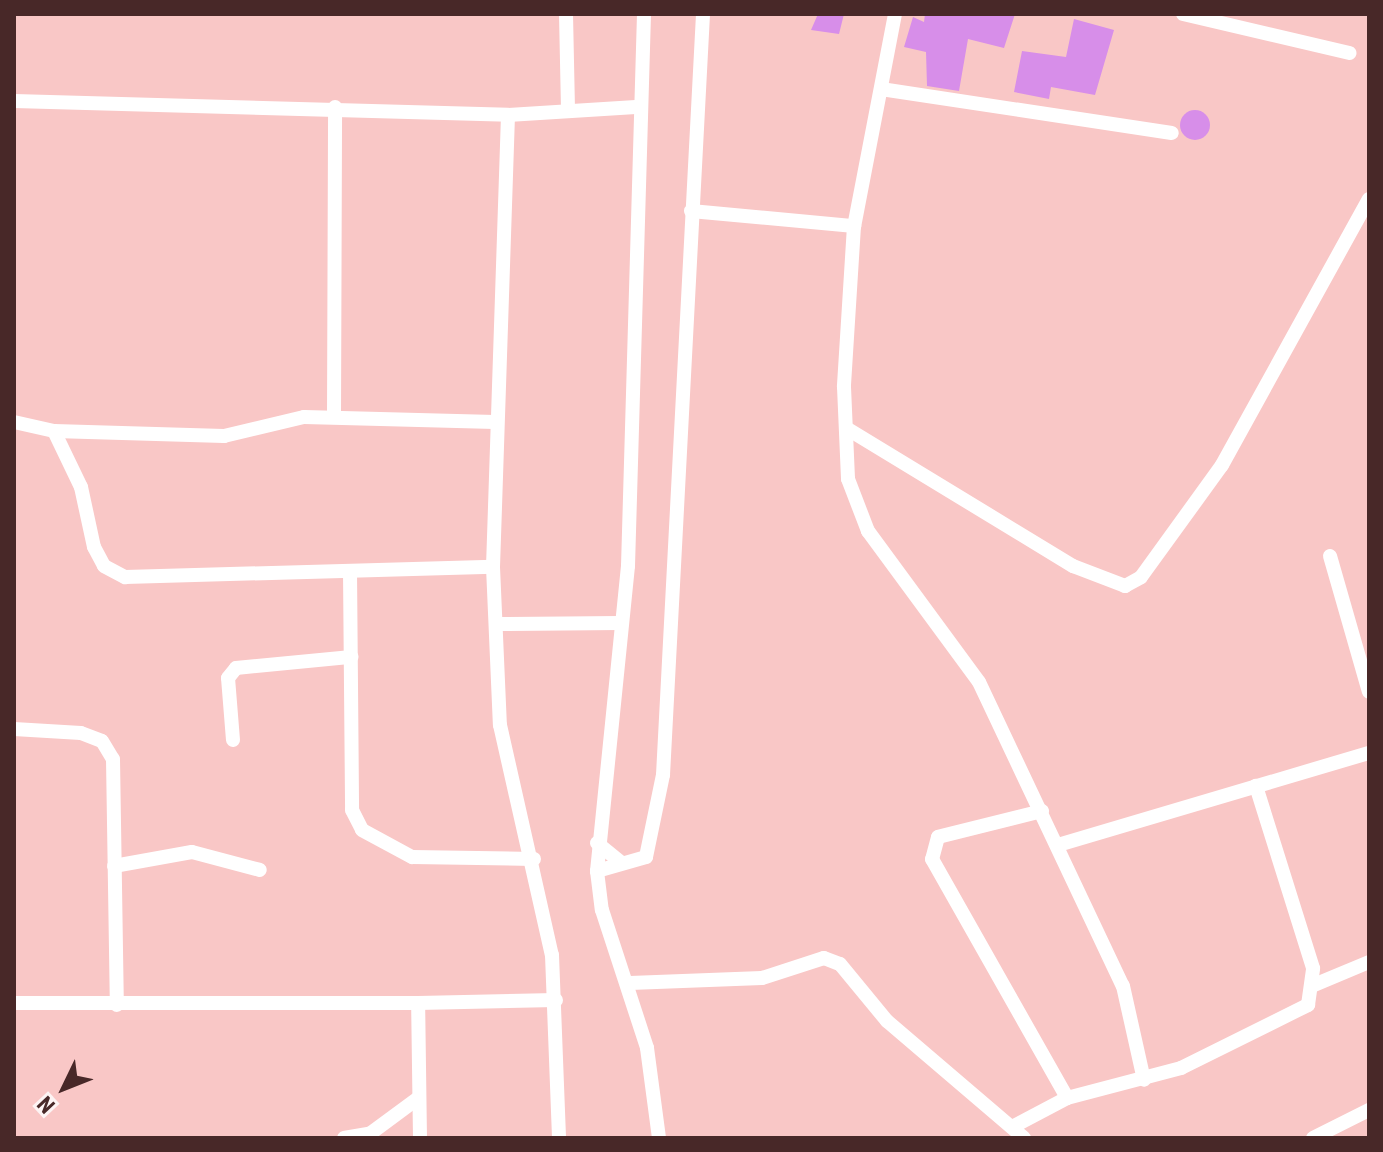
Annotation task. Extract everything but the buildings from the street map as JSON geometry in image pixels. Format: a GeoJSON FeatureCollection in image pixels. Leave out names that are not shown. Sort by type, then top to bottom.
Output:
{"type":"FeatureCollection","features":[{"type":"Feature","properties":{"kind":"street"},"geometry":{"type":"LineString","coordinates":[[566,14],[568,111]]}},
{"type":"Feature","properties":{"kind":"street"},"geometry":{"type":"LineString","coordinates":[[644,14],[636,107],[633,418],[620,623],[597,843],[597,871],[602,910],[630,983],[659,1138]]}},
{"type":"Feature","properties":{"kind":"street"},"geometry":{"type":"LineString","coordinates":[[597,871],[646,857],[663,775],[703,14]]}},
{"type":"Feature","properties":{"kind":"street"},"geometry":{"type":"LineString","coordinates":[[895,14],[854,226],[846,428],[848,479],[868,531],[979,682],[1123,986],[1144,1080]]}},
{"type":"Feature","properties":{"kind":"street"},"geometry":{"type":"LineString","coordinates":[[1183,14],[1219,17],[1349,53]]}},
{"type":"Feature","properties":{"kind":"street"},"geometry":{"type":"LineString","coordinates":[[881,89],[1172,133]]}},
{"type":"Feature","properties":{"kind":"street"},"geometry":{"type":"LineString","coordinates":[[14,101],[335,107],[508,115],[636,107]]}},
{"type":"Feature","properties":{"kind":"street"},"geometry":{"type":"LineString","coordinates":[[334,417],[335,107]]}},
{"type":"Feature","properties":{"kind":"street"},"geometry":{"type":"LineString","coordinates":[[508,115],[495,422],[493,567],[509,779],[534,859],[556,1000],[559,1138]]}},
{"type":"Feature","properties":{"kind":"street"},"geometry":{"type":"LineString","coordinates":[[846,428],[1073,566],[1125,586],[1141,577],[1222,465],[1369,199]]}},
{"type":"Feature","properties":{"kind":"street"},"geometry":{"type":"LineString","coordinates":[[691,211],[854,226]]}},
{"type":"Feature","properties":{"kind":"street"},"geometry":{"type":"LineString","coordinates":[[14,422],[54,431],[224,436],[334,417],[495,422]]}},
{"type":"Feature","properties":{"kind":"street"},"geometry":{"type":"LineString","coordinates":[[54,431],[81,487],[94,547],[104,566],[125,577],[493,567]]}},
{"type":"Feature","properties":{"kind":"street"},"geometry":{"type":"LineString","coordinates":[[1330,556],[1369,692]]}},
{"type":"Feature","properties":{"kind":"street"},"geometry":{"type":"LineString","coordinates":[[350,571],[352,810],[362,830],[412,857],[534,859]]}},
{"type":"Feature","properties":{"kind":"street"},"geometry":{"type":"LineString","coordinates":[[497,624],[620,623]]}},
{"type":"Feature","properties":{"kind":"street"},"geometry":{"type":"LineString","coordinates":[[233,740],[228,678],[236,668],[351,657]]}},
{"type":"Feature","properties":{"kind":"street"},"geometry":{"type":"LineString","coordinates":[[14,729],[102,741],[113,759],[117,1005]]}},
{"type":"Feature","properties":{"kind":"street"},"geometry":{"type":"LineString","coordinates":[[1058,845],[1369,753]]}},
{"type":"Feature","properties":{"kind":"street"},"geometry":{"type":"LineString","coordinates":[[630,983],[762,978],[824,958],[840,964],[887,1021],[1019,1132],[1067,1098],[1144,1080],[1290,1016],[1308,1005],[1314,985],[1256,786]]}},
{"type":"Feature","properties":{"kind":"street"},"geometry":{"type":"LineString","coordinates":[[1042,811],[938,837],[932,859],[1067,1098]]}},
{"type":"Feature","properties":{"kind":"street"},"geometry":{"type":"LineString","coordinates":[[597,843],[622,863]]}},
{"type":"Feature","properties":{"kind":"street"},"geometry":{"type":"LineString","coordinates":[[114,866],[192,852],[260,870]]}},
{"type":"Feature","properties":{"kind":"street"},"geometry":{"type":"LineString","coordinates":[[1314,985],[1369,962]]}},
{"type":"Feature","properties":{"kind":"street"},"geometry":{"type":"LineString","coordinates":[[14,1003],[117,1005],[556,1000]]}},
{"type":"Feature","properties":{"kind":"street"},"geometry":{"type":"LineString","coordinates":[[418,1003],[417,1099],[420,1138]]}},
{"type":"Feature","properties":{"kind":"street"},"geometry":{"type":"LineString","coordinates":[[344,1138],[371,1133],[417,1099]]}},
{"type":"Feature","properties":{"kind":"street"},"geometry":{"type":"LineString","coordinates":[[1313,1138],[1369,1110]]}}]}
